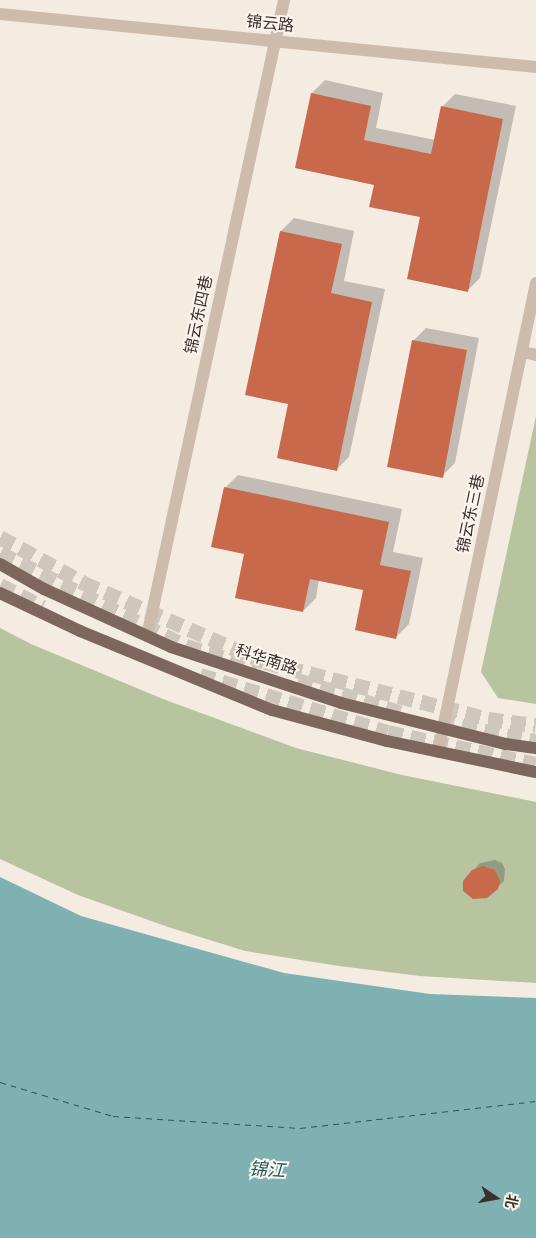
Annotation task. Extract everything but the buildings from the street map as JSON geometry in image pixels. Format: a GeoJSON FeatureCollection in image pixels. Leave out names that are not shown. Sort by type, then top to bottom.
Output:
{"type":"FeatureCollection","features":[{"type":"Feature","properties":{"kind":"main road","name":"科华南路"},"geometry":{"type":"LineString","coordinates":[[0,564],[44,589],[171,647],[341,703],[506,744],[536,748]]}},
{"type":"Feature","properties":{"kind":"main road"},"geometry":{"type":"LineString","coordinates":[[0,593],[88,635],[272,710],[388,741],[536,772]]}},
{"type":"Feature","properties":{"kind":"street","name":"锦云东四巷"},"geometry":{"type":"LineString","coordinates":[[147,636],[284,0]]}},
{"type":"Feature","properties":{"kind":"street","name":"锦云路"},"geometry":{"type":"LineString","coordinates":[[0,14],[536,67]]}},
{"type":"Feature","properties":{"kind":"street","name":"锦云东三巷"},"geometry":{"type":"LineString","coordinates":[[438,752],[523,352],[536,282]]}},
{"type":"Feature","properties":{"kind":"street"},"geometry":{"type":"LineString","coordinates":[[523,352],[536,355]]}},
{"type":"Feature","properties":{"kind":"green space"},"geometry":{"type":"Polygon","coordinates":[[[536,416],[536,704],[498,698],[481,672],[536,416]]]}},
{"type":"Feature","properties":{"kind":"green space"},"geometry":{"type":"Polygon","coordinates":[[[0,628],[31,644],[163,699],[296,748],[402,775],[536,802],[536,983],[420,976],[339,966],[245,951],[168,927],[78,895],[0,859],[0,628]]]}},
{"type":"Feature","properties":{"kind":"water","name":"锦江"},"geometry":{"type":"Polygon","coordinates":[[[0,877],[81,916],[284,973],[430,994],[536,998],[536,1238],[0,1238],[0,877]]]}},
{"type":"Feature","properties":{"kind":"ferry route"},"geometry":{"type":"LineString","coordinates":[[0,1082],[113,1116],[300,1128],[536,1101]]}},
{"type":"Feature","properties":{"kind":"tunnel"},"geometry":{"type":"LineString","coordinates":[[0,537],[84,583],[265,662],[488,719],[536,725]]}},
{"type":"Feature","properties":{"kind":"tunnel"},"geometry":{"type":"LineString","coordinates":[[0,553],[186,646],[257,668]]}},
{"type":"Feature","properties":{"kind":"tunnel"},"geometry":{"type":"LineString","coordinates":[[0,585],[43,607]]}},
{"type":"Feature","properties":{"kind":"tunnel"},"geometry":{"type":"LineString","coordinates":[[200,675],[388,732],[536,764]]}},
{"type":"Feature","properties":{"kind":"tunnel"},"geometry":{"type":"LineString","coordinates":[[298,680],[405,714]]}},
{"type":"Feature","properties":{"kind":"tunnel"},"geometry":{"type":"LineString","coordinates":[[439,722],[536,741]]}}]}
